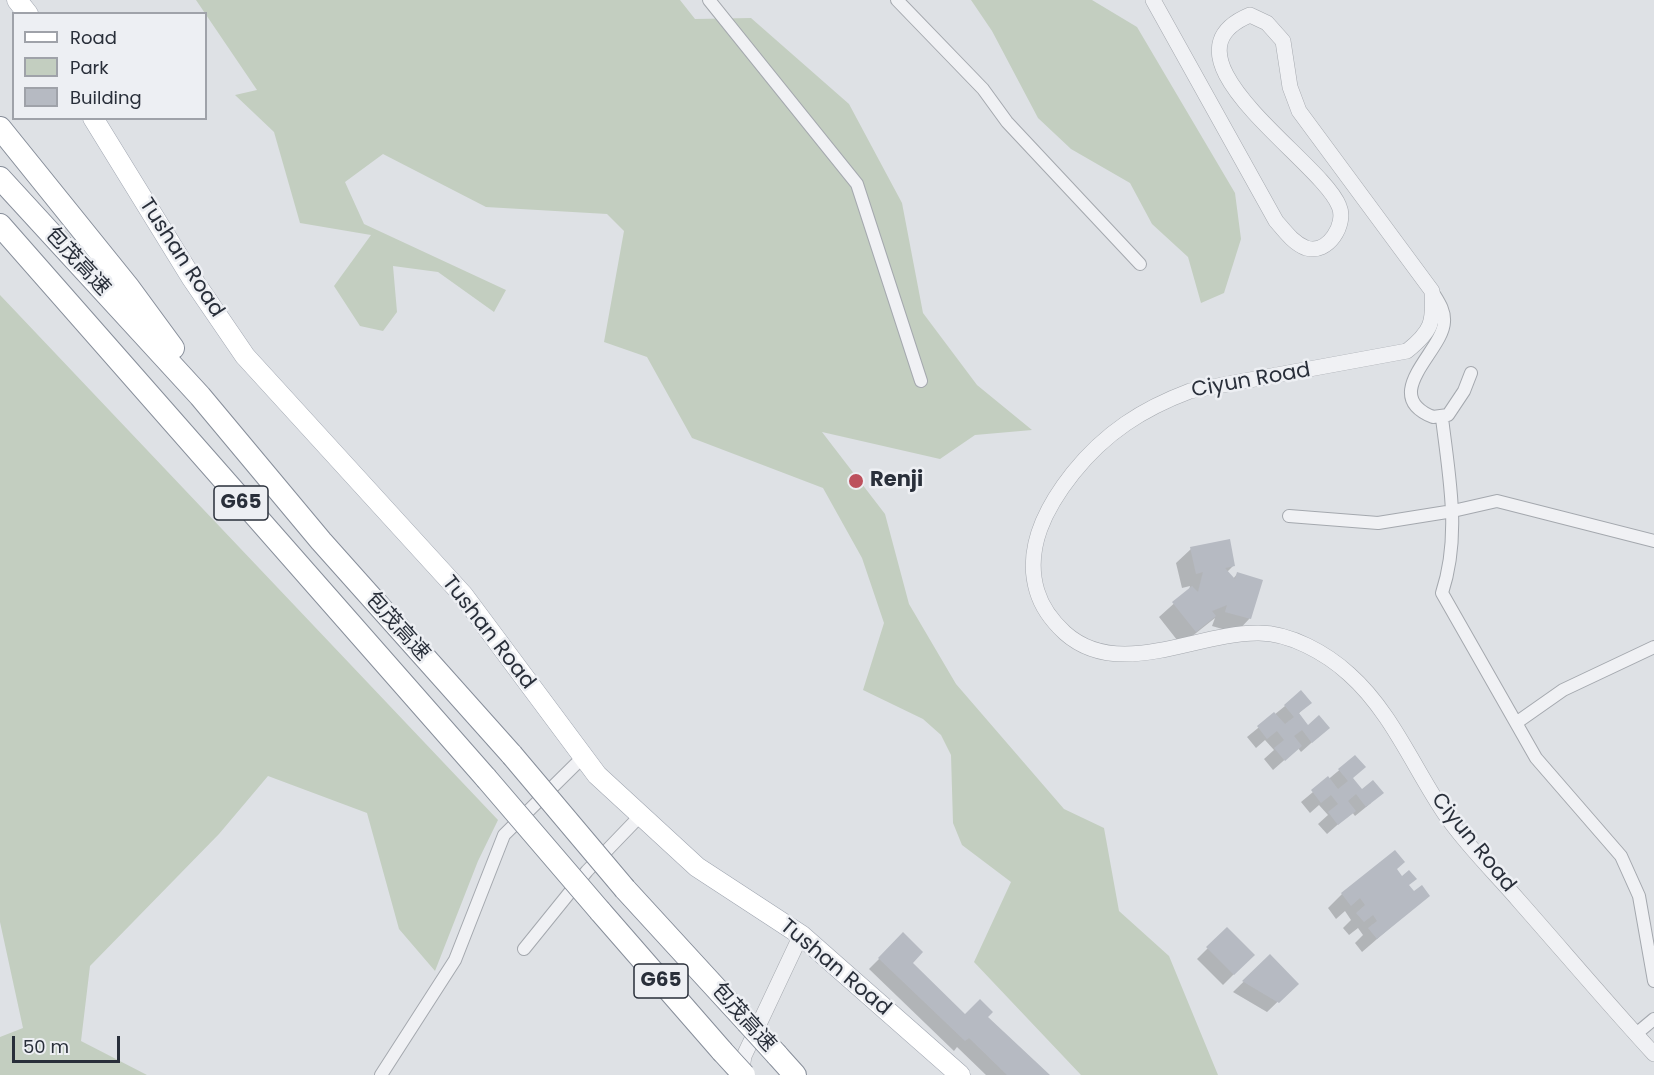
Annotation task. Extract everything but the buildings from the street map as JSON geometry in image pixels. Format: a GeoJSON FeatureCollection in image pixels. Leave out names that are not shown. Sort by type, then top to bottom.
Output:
{"type":"FeatureCollection","features":[{"type":"Feature","properties":{"kind":"highway"},"geometry":{"type":"LineString","coordinates":[[0,128],[129,288],[279,491]]}},
{"type":"Feature","properties":{"kind":"highway","name":"包茂高速"},"geometry":{"type":"LineString","coordinates":[[0,178],[200,396],[321,541],[512,755],[625,889],[795,1075]]}},
{"type":"Feature","properties":{"kind":"highway","name":"包茂高速"},"geometry":{"type":"LineString","coordinates":[[0,225],[221,480],[486,778],[743,1075]]}},
{"type":"Feature","properties":{"kind":"highway"},"geometry":{"type":"LineString","coordinates":[[0,243],[221,480]]}},
{"type":"Feature","properties":{"kind":"main road"},"geometry":{"type":"LineString","coordinates":[[17,0],[26,12]]}},
{"type":"Feature","properties":{"kind":"main road","name":"Tushan Road"},"geometry":{"type":"LineString","coordinates":[[94,120],[191,277],[245,356],[463,595],[597,775],[697,867],[801,935],[960,1075]]}},
{"type":"Feature","properties":{"kind":"street"},"geometry":{"type":"LineString","coordinates":[[709,0],[857,184],[921,381]]}},
{"type":"Feature","properties":{"kind":"street"},"geometry":{"type":"LineString","coordinates":[[897,0],[983,89],[1007,122],[1140,264]]}},
{"type":"Feature","properties":{"kind":"street"},"geometry":{"type":"LineString","coordinates":[[1153,0],[1276,221],[1296,242],[1306,248],[1317,247],[1337,233],[1341,223],[1339,205],[1325,183],[1250,108],[1236,90],[1220,61],[1218,50],[1223,34],[1232,22],[1250,15],[1267,23],[1283,41],[1290,87],[1299,111],[1432,291],[1443,310],[1445,323],[1412,383],[1412,398],[1425,414],[1442,418],[1448,415],[1464,391],[1471,373]]}},
{"type":"Feature","properties":{"kind":"street","name":"Ciyun Road"},"geometry":{"type":"LineString","coordinates":[[1432,291],[1434,318],[1424,337],[1407,351],[1190,391],[1159,402],[1107,434],[1067,481],[1047,512],[1034,543],[1033,578],[1042,606],[1059,627],[1078,644],[1100,653],[1125,654],[1258,633],[1288,637],[1317,651],[1349,674],[1379,709],[1448,819],[1654,1054]]}},
{"type":"Feature","properties":{"kind":"street"},"geometry":{"type":"LineString","coordinates":[[1442,418],[1453,512],[1450,567],[1442,593],[1536,758],[1621,856],[1639,896],[1654,981]]}},
{"type":"Feature","properties":{"kind":"street"},"geometry":{"type":"LineString","coordinates":[[1289,516],[1378,523],[1453,512],[1497,501],[1654,542]]}},
{"type":"Feature","properties":{"kind":"street"},"geometry":{"type":"LineString","coordinates":[[1516,723],[1563,690],[1654,648]]}},
{"type":"Feature","properties":{"kind":"street"},"geometry":{"type":"LineString","coordinates":[[381,1075],[455,960],[504,836],[583,757]]}},
{"type":"Feature","properties":{"kind":"street"},"geometry":{"type":"LineString","coordinates":[[524,949],[587,871],[640,816]]}},
{"type":"Feature","properties":{"kind":"street"},"geometry":{"type":"LineString","coordinates":[[743,1075],[744,1056],[801,935]]}},
{"type":"Feature","properties":{"kind":"street"},"geometry":{"type":"LineString","coordinates":[[1636,1034],[1654,1019]]}},
{"type":"Feature","properties":{"kind":"green space"},"geometry":{"type":"Polygon","coordinates":[[[196,0],[680,0],[695,19],[751,18],[849,104],[902,203],[923,313],[977,385],[1032,430],[975,435],[940,459],[822,432],[885,514],[909,604],[956,684],[1064,809],[1104,828],[1119,911],[1169,956],[1218,1075],[1081,1075],[974,962],[1011,882],[962,845],[953,823],[951,755],[941,735],[923,719],[863,690],[884,623],[862,558],[823,488],[692,438],[647,357],[604,342],[624,231],[607,214],[486,207],[383,154],[345,182],[364,224],[506,290],[494,312],[438,272],[393,266],[397,312],[383,331],[360,326],[334,286],[371,235],[300,223],[274,132],[235,95],[257,90],[207,16],[207,12],[204,12],[196,0]]]}},
{"type":"Feature","properties":{"kind":"green space"},"geometry":{"type":"Polygon","coordinates":[[[971,0],[1092,0],[1137,27],[1235,193],[1241,239],[1224,293],[1201,303],[1188,257],[1152,224],[1130,183],[1071,149],[1038,118],[992,31],[971,0]]]}},
{"type":"Feature","properties":{"kind":"green space"},"geometry":{"type":"Polygon","coordinates":[[[0,295],[498,820],[478,861],[435,971],[399,929],[367,813],[268,776],[219,834],[90,966],[81,1041],[147,1075],[0,1075],[0,1037],[23,1028],[0,922],[0,295]]]}},
{"type":"Feature","properties":{"kind":"place","name":"Renji"},"geometry":{"type":"Point","coordinates":[856,481]}}]}
